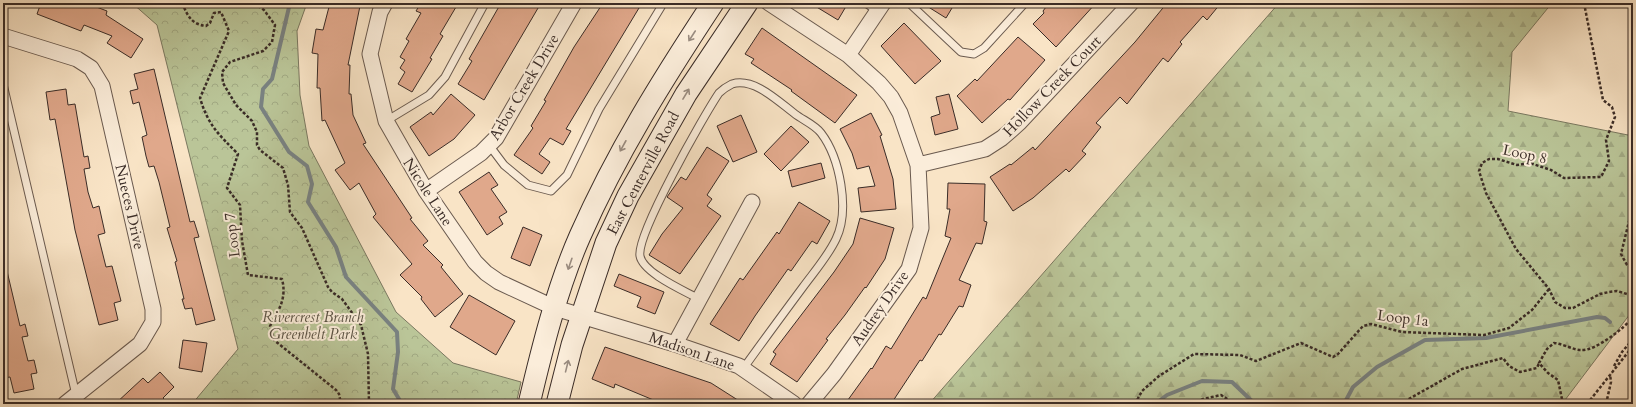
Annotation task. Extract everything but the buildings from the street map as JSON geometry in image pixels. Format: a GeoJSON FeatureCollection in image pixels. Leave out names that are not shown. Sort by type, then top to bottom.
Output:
{"type":"FeatureCollection","features":[{"type":"Feature","properties":{"kind":"main road","name":"East Centerville Road"},"geometry":{"type":"LineString","coordinates":[[529,404],[538,364],[579,238],[623,147],[664,78],[713,3]]}},
{"type":"Feature","properties":{"kind":"main road","name":"East Centerville Road"},"geometry":{"type":"LineString","coordinates":[[557,404],[572,345],[606,243],[628,196],[686,94],[746,3]]}},
{"type":"Feature","properties":{"kind":"street","name":"Nicole Lane"},"geometry":{"type":"LineString","coordinates":[[385,3],[380,12],[370,54],[386,122],[426,191],[475,262],[486,273],[505,285],[555,308],[582,317]]}},
{"type":"Feature","properties":{"kind":"street","name":"Arbor Creek Drive"},"geometry":{"type":"LineString","coordinates":[[426,191],[481,153],[489,145],[508,119],[574,3]]}},
{"type":"Feature","properties":{"kind":"street","name":"Audrey Drive"},"geometry":{"type":"LineString","coordinates":[[769,3],[848,55],[869,73],[890,97],[900,113],[918,166],[921,228],[909,269],[834,374],[809,404]]}},
{"type":"Feature","properties":{"kind":"street","name":"Hollow Creek Court"},"geometry":{"type":"LineString","coordinates":[[918,166],[985,149],[1002,138],[1019,123],[1131,3]]}},
{"type":"Feature","properties":{"kind":"street"},"geometry":{"type":"LineString","coordinates":[[848,55],[876,6]]}},
{"type":"Feature","properties":{"kind":"street","name":"Nueces Drive"},"geometry":{"type":"LineString","coordinates":[[3,36],[77,59],[91,68],[102,86],[153,309],[154,322],[140,344],[71,399]]}},
{"type":"Feature","properties":{"kind":"street"},"geometry":{"type":"LineString","coordinates":[[675,344],[752,202]]}},
{"type":"Feature","properties":{"kind":"street","name":"Madison Lane"},"geometry":{"type":"LineString","coordinates":[[582,317],[675,344],[743,369],[794,404]]}},
{"type":"Feature","properties":{"kind":"lane"},"geometry":{"type":"LineString","coordinates":[[386,122],[429,95],[445,77],[485,3]]}},
{"type":"Feature","properties":{"kind":"lane"},"geometry":{"type":"LineString","coordinates":[[489,145],[504,165],[528,185],[551,191],[567,175],[599,109],[661,7],[661,3]]}},
{"type":"Feature","properties":{"kind":"lane"},"geometry":{"type":"LineString","coordinates":[[909,3],[961,52],[974,54],[984,48],[1025,3]]}},
{"type":"Feature","properties":{"kind":"lane"},"geometry":{"type":"LineString","coordinates":[[699,299],[651,271],[640,258],[640,249],[645,230],[679,164],[720,92],[732,84],[746,83],[762,90],[820,132],[831,150],[838,169],[842,197],[841,218],[836,238],[821,262],[743,369]]}},
{"type":"Feature","properties":{"kind":"lane"},"geometry":{"type":"LineString","coordinates":[[3,84],[71,399]]}},
{"type":"Feature","properties":{"kind":"path","name":"Loop 7"},"geometry":{"type":"LineString","coordinates":[[182,3],[188,17],[198,25],[206,26],[210,23],[214,13],[222,12],[229,31],[200,98],[206,118],[221,138],[238,154],[227,188],[240,206],[242,241],[248,275],[282,279],[284,289],[283,305],[270,326],[271,334],[274,340],[336,390],[339,394],[341,404]]}},
{"type":"Feature","properties":{"kind":"path"},"geometry":{"type":"LineString","coordinates":[[254,3],[264,10],[275,25],[272,42],[263,51],[230,62],[222,72],[223,84],[236,105],[252,121],[257,132],[257,145],[260,150],[283,168],[288,185],[290,212],[302,228],[328,287],[342,299],[361,326],[368,354],[369,404]]}},
{"type":"Feature","properties":{"kind":"path","name":"Loop 8"},"geometry":{"type":"LineString","coordinates":[[1584,3],[1603,100],[1612,108],[1615,117],[1606,140],[1609,161],[1601,177],[1564,178],[1551,170],[1530,163],[1517,165],[1498,159],[1489,159],[1482,163],[1479,171],[1486,193],[1516,249],[1549,289],[1555,302],[1565,308],[1574,308],[1600,294],[1617,291],[1630,295],[1633,299]]}},
{"type":"Feature","properties":{"kind":"path"},"geometry":{"type":"LineString","coordinates":[[1633,204],[1621,254],[1633,270]]}},
{"type":"Feature","properties":{"kind":"path","name":"Loop 1a"},"geometry":{"type":"LineString","coordinates":[[1135,404],[1142,391],[1159,376],[1194,354],[1240,355],[1256,362],[1301,343],[1333,357],[1338,354],[1363,326],[1371,324],[1402,332],[1484,335],[1510,328],[1532,310],[1549,289]]}},
{"type":"Feature","properties":{"kind":"path"},"geometry":{"type":"LineString","coordinates":[[1400,404],[1462,369],[1503,358],[1510,366],[1520,372],[1537,368],[1547,349],[1554,343],[1565,344],[1581,351],[1597,346],[1629,322],[1633,317]]}},
{"type":"Feature","properties":{"kind":"path"},"geometry":{"type":"LineString","coordinates":[[1606,404],[1611,382],[1609,375],[1622,352],[1633,339]]}},
{"type":"Feature","properties":{"kind":"path"},"geometry":{"type":"LineString","coordinates":[[1587,404],[1633,346]]}},
{"type":"Feature","properties":{"kind":"path"},"geometry":{"type":"LineString","coordinates":[[1539,363],[1548,373],[1558,380],[1562,404]]}},
{"type":"Feature","properties":{"kind":"path"},"geometry":{"type":"LineString","coordinates":[[1192,404],[1203,399],[1221,395],[1235,404]]}},
{"type":"Feature","properties":{"kind":"green space","name":"Rivercrest Branch Greenbelt Park"},"geometry":{"type":"Polygon","coordinates":[[[132,3],[307,3],[297,31],[300,95],[309,146],[396,312],[453,363],[521,382],[516,404],[192,404],[238,349],[157,25],[132,3]]]}},
{"type":"Feature","properties":{"kind":"green space"},"geometry":{"type":"Polygon","coordinates":[[[1279,3],[1552,3],[1512,52],[1508,111],[1633,136],[1633,310],[1562,404],[929,404],[1279,3]]]}},
{"type":"Feature","properties":{"kind":"waterway"},"geometry":{"type":"LineString","coordinates":[[290,3],[272,79],[263,89],[261,107],[289,152],[307,166],[312,184],[308,202],[336,247],[346,277],[397,332],[398,352],[393,389],[402,404]]}},
{"type":"Feature","properties":{"kind":"waterway"},"geometry":{"type":"LineString","coordinates":[[1344,404],[1353,387],[1377,367],[1425,340],[1486,338],[1597,317],[1605,318],[1610,322]]}},
{"type":"Feature","properties":{"kind":"waterway"},"geometry":{"type":"LineString","coordinates":[[1155,404],[1167,395],[1202,381],[1232,382],[1255,404]]}}]}
